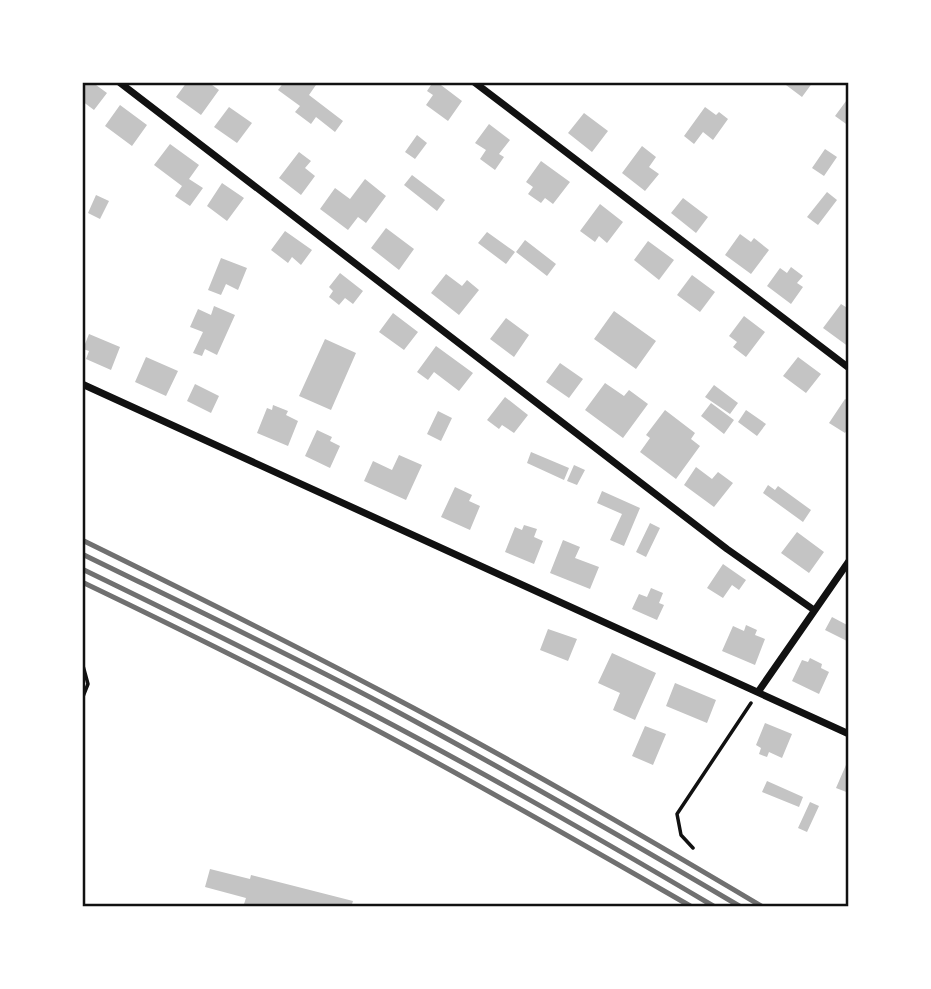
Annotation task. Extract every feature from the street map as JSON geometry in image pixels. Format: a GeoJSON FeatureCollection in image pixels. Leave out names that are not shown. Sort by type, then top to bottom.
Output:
{"type":"FeatureCollection","features":[{"type":"Feature","properties":{"kind":"street"},"geometry":{"type":"LineString","coordinates":[[119,82],[727,549],[814,610]]}},
{"type":"Feature","properties":{"kind":"street"},"geometry":{"type":"LineString","coordinates":[[474,82],[849,368]]}},
{"type":"Feature","properties":{"kind":"street"},"geometry":{"type":"LineString","coordinates":[[82,384],[849,734]]}},
{"type":"Feature","properties":{"kind":"street"},"geometry":{"type":"LineString","coordinates":[[758,692],[849,561]]}},
{"type":"Feature","properties":{"kind":"path"},"geometry":{"type":"LineString","coordinates":[[82,662],[88,684],[82,699]]}},
{"type":"Feature","properties":{"kind":"path"},"geometry":{"type":"LineString","coordinates":[[694,848],[681,835],[677,814],[758,692]]}},
{"type":"Feature","properties":{"kind":"building"},"geometry":{"type":"Polygon","coordinates":[[[82,82],[92,82],[107,93],[94,110],[82,101],[82,82]]]}},
{"type":"Feature","properties":{"kind":"building"},"geometry":{"type":"Polygon","coordinates":[[[187,82],[208,82],[219,90],[201,115],[176,97],[187,82]]]}},
{"type":"Feature","properties":{"kind":"building"},"geometry":{"type":"Polygon","coordinates":[[[284,82],[318,82],[309,95],[343,121],[335,132],[316,117],[311,124],[295,112],[300,106],[278,90],[284,82]]]}},
{"type":"Feature","properties":{"kind":"building"},"geometry":{"type":"Polygon","coordinates":[[[433,82],[437,82],[462,101],[448,121],[426,105],[433,95],[427,91],[433,82]]]}},
{"type":"Feature","properties":{"kind":"building"},"geometry":{"type":"Polygon","coordinates":[[[782,82],[813,82],[802,97],[782,82]]]}},
{"type":"Feature","properties":{"kind":"building"},"geometry":{"type":"Polygon","coordinates":[[[849,97],[849,126],[835,116],[849,97]]]}},
{"type":"Feature","properties":{"kind":"building"},"geometry":{"type":"Polygon","coordinates":[[[120,105],[147,125],[132,146],[105,126],[120,105]]]}},
{"type":"Feature","properties":{"kind":"building"},"geometry":{"type":"Polygon","coordinates":[[[229,107],[252,123],[237,143],[214,127],[229,107]]]}},
{"type":"Feature","properties":{"kind":"building"},"geometry":{"type":"Polygon","coordinates":[[[705,107],[728,119],[713,140],[703,132],[694,144],[684,136],[705,107]]]}},
{"type":"Feature","properties":{"kind":"building"},"geometry":{"type":"Polygon","coordinates":[[[584,113],[608,131],[592,152],[568,133],[584,113]]]}},
{"type":"Feature","properties":{"kind":"building"},"geometry":{"type":"Polygon","coordinates":[[[489,124],[510,140],[499,154],[504,157],[495,170],[480,159],[486,150],[475,143],[489,124]]]}},
{"type":"Feature","properties":{"kind":"building"},"geometry":{"type":"Polygon","coordinates":[[[417,135],[427,143],[415,159],[405,152],[417,135]]]}},
{"type":"Feature","properties":{"kind":"building"},"geometry":{"type":"Polygon","coordinates":[[[170,144],[199,165],[189,179],[203,188],[190,206],[175,196],[182,186],[154,165],[170,144]]]}},
{"type":"Feature","properties":{"kind":"building"},"geometry":{"type":"Polygon","coordinates":[[[642,146],[656,157],[649,167],[659,174],[645,191],[622,173],[642,146]]]}},
{"type":"Feature","properties":{"kind":"building"},"geometry":{"type":"Polygon","coordinates":[[[825,149],[837,157],[824,176],[812,168],[825,149]]]}},
{"type":"Feature","properties":{"kind":"building"},"geometry":{"type":"Polygon","coordinates":[[[299,152],[311,161],[305,168],[315,176],[301,195],[279,178],[299,152]]]}},
{"type":"Feature","properties":{"kind":"building"},"geometry":{"type":"Polygon","coordinates":[[[541,161],[570,182],[553,204],[545,198],[541,203],[528,194],[533,187],[526,182],[541,161]]]}},
{"type":"Feature","properties":{"kind":"building"},"geometry":{"type":"Polygon","coordinates":[[[412,175],[445,200],[437,211],[404,185],[412,175]]]}},
{"type":"Feature","properties":{"kind":"building"},"geometry":{"type":"Polygon","coordinates":[[[365,179],[386,196],[366,223],[358,217],[348,230],[320,209],[335,188],[350,199],[365,179]]]}},
{"type":"Feature","properties":{"kind":"building"},"geometry":{"type":"Polygon","coordinates":[[[222,183],[244,198],[227,221],[207,206],[222,183]]]}},
{"type":"Feature","properties":{"kind":"building"},"geometry":{"type":"Polygon","coordinates":[[[827,192],[837,200],[818,225],[807,217],[827,192]]]}},
{"type":"Feature","properties":{"kind":"building"},"geometry":{"type":"Polygon","coordinates":[[[96,195],[109,201],[100,219],[88,213],[96,195]]]}},
{"type":"Feature","properties":{"kind":"building"},"geometry":{"type":"Polygon","coordinates":[[[683,198],[708,217],[696,233],[671,213],[683,198]]]}},
{"type":"Feature","properties":{"kind":"building"},"geometry":{"type":"Polygon","coordinates":[[[600,204],[623,222],[607,243],[599,236],[595,242],[580,231],[600,204]]]}},
{"type":"Feature","properties":{"kind":"building"},"geometry":{"type":"Polygon","coordinates":[[[386,228],[414,249],[399,270],[371,248],[386,228]]]}},
{"type":"Feature","properties":{"kind":"building"},"geometry":{"type":"Polygon","coordinates":[[[285,231],[312,250],[301,265],[292,257],[288,263],[271,250],[285,231]]]}},
{"type":"Feature","properties":{"kind":"building"},"geometry":{"type":"Polygon","coordinates":[[[487,232],[515,252],[506,264],[478,243],[487,232]]]}},
{"type":"Feature","properties":{"kind":"building"},"geometry":{"type":"Polygon","coordinates":[[[740,234],[751,242],[754,238],[769,250],[751,274],[725,255],[740,234]]]}},
{"type":"Feature","properties":{"kind":"building"},"geometry":{"type":"Polygon","coordinates":[[[525,240],[556,264],[547,276],[516,252],[525,240]]]}},
{"type":"Feature","properties":{"kind":"building"},"geometry":{"type":"Polygon","coordinates":[[[648,241],[674,260],[659,280],[634,260],[648,241]]]}},
{"type":"Feature","properties":{"kind":"building"},"geometry":{"type":"Polygon","coordinates":[[[221,258],[247,268],[238,290],[226,284],[221,295],[208,290],[221,258]]]}},
{"type":"Feature","properties":{"kind":"building"},"geometry":{"type":"Polygon","coordinates":[[[791,267],[803,276],[797,283],[803,287],[791,304],[767,286],[780,268],[787,273],[791,267]]]}},
{"type":"Feature","properties":{"kind":"building"},"geometry":{"type":"Polygon","coordinates":[[[340,273],[363,291],[353,304],[345,298],[339,305],[329,297],[333,291],[329,287],[340,273]]]}},
{"type":"Feature","properties":{"kind":"building"},"geometry":{"type":"Polygon","coordinates":[[[446,274],[462,286],[467,280],[479,290],[459,315],[431,293],[446,274]]]}},
{"type":"Feature","properties":{"kind":"building"},"geometry":{"type":"Polygon","coordinates":[[[692,275],[715,292],[700,312],[677,295],[692,275]]]}},
{"type":"Feature","properties":{"kind":"building"},"geometry":{"type":"Polygon","coordinates":[[[841,304],[849,309],[849,347],[823,328],[841,304]]]}},
{"type":"Feature","properties":{"kind":"building"},"geometry":{"type":"Polygon","coordinates":[[[214,306],[235,315],[217,355],[205,349],[202,356],[193,353],[203,332],[190,327],[198,309],[211,315],[214,306]]]}},
{"type":"Feature","properties":{"kind":"building"},"geometry":{"type":"Polygon","coordinates":[[[614,311],[656,341],[636,369],[594,339],[614,311]]]}},
{"type":"Feature","properties":{"kind":"building"},"geometry":{"type":"Polygon","coordinates":[[[393,313],[418,332],[404,350],[379,332],[393,313]]]}},
{"type":"Feature","properties":{"kind":"building"},"geometry":{"type":"Polygon","coordinates":[[[744,316],[765,332],[746,357],[733,347],[737,342],[729,336],[744,316]]]}},
{"type":"Feature","properties":{"kind":"building"},"geometry":{"type":"Polygon","coordinates":[[[506,318],[529,335],[514,357],[490,339],[506,318]]]}},
{"type":"Feature","properties":{"kind":"building"},"geometry":{"type":"Polygon","coordinates":[[[89,334],[120,347],[111,370],[86,359],[89,351],[83,349],[89,334]]]}},
{"type":"Feature","properties":{"kind":"building"},"geometry":{"type":"Polygon","coordinates":[[[325,339],[356,353],[331,410],[299,396],[325,339]]]}},
{"type":"Feature","properties":{"kind":"building"},"geometry":{"type":"Polygon","coordinates":[[[436,346],[473,373],[459,391],[434,372],[428,380],[417,372],[436,346]]]}},
{"type":"Feature","properties":{"kind":"building"},"geometry":{"type":"Polygon","coordinates":[[[146,357],[178,371],[166,396],[135,382],[146,357]]]}},
{"type":"Feature","properties":{"kind":"building"},"geometry":{"type":"Polygon","coordinates":[[[798,357],[821,374],[806,393],[783,376],[798,357]]]}},
{"type":"Feature","properties":{"kind":"building"},"geometry":{"type":"Polygon","coordinates":[[[560,363],[583,379],[569,398],[546,382],[560,363]]]}},
{"type":"Feature","properties":{"kind":"building"},"geometry":{"type":"Polygon","coordinates":[[[605,383],[624,396],[629,390],[648,404],[623,438],[585,410],[605,383]]]}},
{"type":"Feature","properties":{"kind":"building"},"geometry":{"type":"Polygon","coordinates":[[[195,384],[219,396],[211,413],[187,401],[195,384]]]}},
{"type":"Feature","properties":{"kind":"building"},"geometry":{"type":"Polygon","coordinates":[[[714,385],[738,403],[730,414],[705,397],[714,385]]]}},
{"type":"Feature","properties":{"kind":"building"},"geometry":{"type":"Polygon","coordinates":[[[505,397],[528,415],[514,433],[502,425],[499,429],[487,420],[505,397]]]}},
{"type":"Feature","properties":{"kind":"building"},"geometry":{"type":"Polygon","coordinates":[[[845,399],[849,401],[849,427],[845,433],[829,423],[845,399]]]}},
{"type":"Feature","properties":{"kind":"building"},"geometry":{"type":"Polygon","coordinates":[[[711,403],[734,420],[724,434],[701,416],[711,403]]]}},
{"type":"Feature","properties":{"kind":"building"},"geometry":{"type":"Polygon","coordinates":[[[273,405],[288,411],[286,415],[298,421],[288,446],[257,433],[267,408],[272,410],[273,405]]]}},
{"type":"Feature","properties":{"kind":"building"},"geometry":{"type":"Polygon","coordinates":[[[665,410],[695,433],[691,439],[700,446],[676,479],[640,452],[650,438],[646,435],[665,410]]]}},
{"type":"Feature","properties":{"kind":"building"},"geometry":{"type":"Polygon","coordinates":[[[746,410],[766,424],[757,436],[738,422],[746,410]]]}},
{"type":"Feature","properties":{"kind":"building"},"geometry":{"type":"Polygon","coordinates":[[[438,411],[452,418],[441,441],[427,434],[438,411]]]}},
{"type":"Feature","properties":{"kind":"building"},"geometry":{"type":"Polygon","coordinates":[[[317,430],[332,437],[330,441],[340,446],[330,468],[305,456],[317,430]]]}},
{"type":"Feature","properties":{"kind":"building"},"geometry":{"type":"Polygon","coordinates":[[[531,452],[569,468],[564,480],[527,463],[531,452]]]}},
{"type":"Feature","properties":{"kind":"building"},"geometry":{"type":"Polygon","coordinates":[[[399,455],[422,465],[406,500],[364,481],[373,461],[392,470],[399,455]]]}},
{"type":"Feature","properties":{"kind":"building"},"geometry":{"type":"Polygon","coordinates":[[[574,465],[585,470],[577,485],[567,481],[574,465]]]}},
{"type":"Feature","properties":{"kind":"building"},"geometry":{"type":"Polygon","coordinates":[[[696,467],[712,479],[718,472],[733,483],[714,507],[684,485],[696,467]]]}},
{"type":"Feature","properties":{"kind":"building"},"geometry":{"type":"Polygon","coordinates":[[[768,485],[775,490],[778,486],[811,510],[803,522],[763,493],[768,485]]]}},
{"type":"Feature","properties":{"kind":"building"},"geometry":{"type":"Polygon","coordinates":[[[455,487],[472,495],[469,501],[480,506],[470,530],[441,517],[455,487]]]}},
{"type":"Feature","properties":{"kind":"building"},"geometry":{"type":"Polygon","coordinates":[[[602,491],[640,508],[624,546],[610,540],[622,514],[597,503],[602,491]]]}},
{"type":"Feature","properties":{"kind":"building"},"geometry":{"type":"Polygon","coordinates":[[[650,523],[660,528],[646,557],[636,552],[650,523]]]}},
{"type":"Feature","properties":{"kind":"building"},"geometry":{"type":"Polygon","coordinates":[[[524,525],[537,529],[534,537],[543,541],[534,564],[505,552],[515,527],[522,530],[524,525]]]}},
{"type":"Feature","properties":{"kind":"building"},"geometry":{"type":"Polygon","coordinates":[[[797,532],[824,552],[809,573],[781,553],[797,532]]]}},
{"type":"Feature","properties":{"kind":"building"},"geometry":{"type":"Polygon","coordinates":[[[563,540],[580,547],[575,558],[599,567],[590,589],[550,573],[563,540]]]}},
{"type":"Feature","properties":{"kind":"building"},"geometry":{"type":"Polygon","coordinates":[[[723,564],[746,580],[739,590],[732,585],[723,598],[707,588],[723,564]]]}},
{"type":"Feature","properties":{"kind":"building"},"geometry":{"type":"Polygon","coordinates":[[[651,588],[663,593],[659,603],[664,605],[657,620],[632,609],[639,594],[647,597],[651,588]]]}},
{"type":"Feature","properties":{"kind":"building"},"geometry":{"type":"Polygon","coordinates":[[[832,617],[849,626],[849,642],[825,630],[832,617]]]}},
{"type":"Feature","properties":{"kind":"building"},"geometry":{"type":"Polygon","coordinates":[[[746,625],[757,630],[755,635],[765,639],[755,665],[722,651],[733,626],[744,631],[746,625]]]}},
{"type":"Feature","properties":{"kind":"building"},"geometry":{"type":"Polygon","coordinates":[[[548,629],[577,639],[568,661],[540,650],[548,629]]]}},
{"type":"Feature","properties":{"kind":"building"},"geometry":{"type":"Polygon","coordinates":[[[612,653],[656,673],[635,720],[613,710],[620,693],[598,683],[612,653]]]}},
{"type":"Feature","properties":{"kind":"building"},"geometry":{"type":"Polygon","coordinates":[[[810,658],[822,664],[821,668],[829,672],[819,694],[792,681],[802,660],[808,662],[810,658]]]}},
{"type":"Feature","properties":{"kind":"building"},"geometry":{"type":"Polygon","coordinates":[[[675,683],[716,700],[707,723],[666,706],[675,683]]]}},
{"type":"Feature","properties":{"kind":"building"},"geometry":{"type":"Polygon","coordinates":[[[765,723],[792,734],[782,758],[769,752],[767,757],[759,754],[761,748],[756,745],[765,723]]]}},
{"type":"Feature","properties":{"kind":"building"},"geometry":{"type":"Polygon","coordinates":[[[645,726],[666,734],[653,765],[632,756],[645,726]]]}},
{"type":"Feature","properties":{"kind":"building"},"geometry":{"type":"Polygon","coordinates":[[[849,758],[849,793],[836,788],[849,758]]]}},
{"type":"Feature","properties":{"kind":"building"},"geometry":{"type":"Polygon","coordinates":[[[767,781],[803,797],[799,807],[762,792],[767,781]]]}},
{"type":"Feature","properties":{"kind":"building"},"geometry":{"type":"Polygon","coordinates":[[[810,802],[819,806],[807,832],[798,828],[810,802]]]}},
{"type":"Feature","properties":{"kind":"building"},"geometry":{"type":"Polygon","coordinates":[[[210,869],[250,879],[251,875],[353,901],[351,907],[243,907],[246,898],[205,887],[210,869]]]}},
{"type":"Feature","properties":{"kind":"railway"},"geometry":{"type":"LineString","coordinates":[[82,540],[433,718],[763,907]]}},
{"type":"Feature","properties":{"kind":"railway"},"geometry":{"type":"LineString","coordinates":[[82,554],[381,703],[472,752],[741,907]]}},
{"type":"Feature","properties":{"kind":"railway"},"geometry":{"type":"LineString","coordinates":[[82,569],[415,737],[545,808],[715,907]]}},
{"type":"Feature","properties":{"kind":"railway"},"geometry":{"type":"LineString","coordinates":[[82,582],[367,725],[692,907]]}}]}
